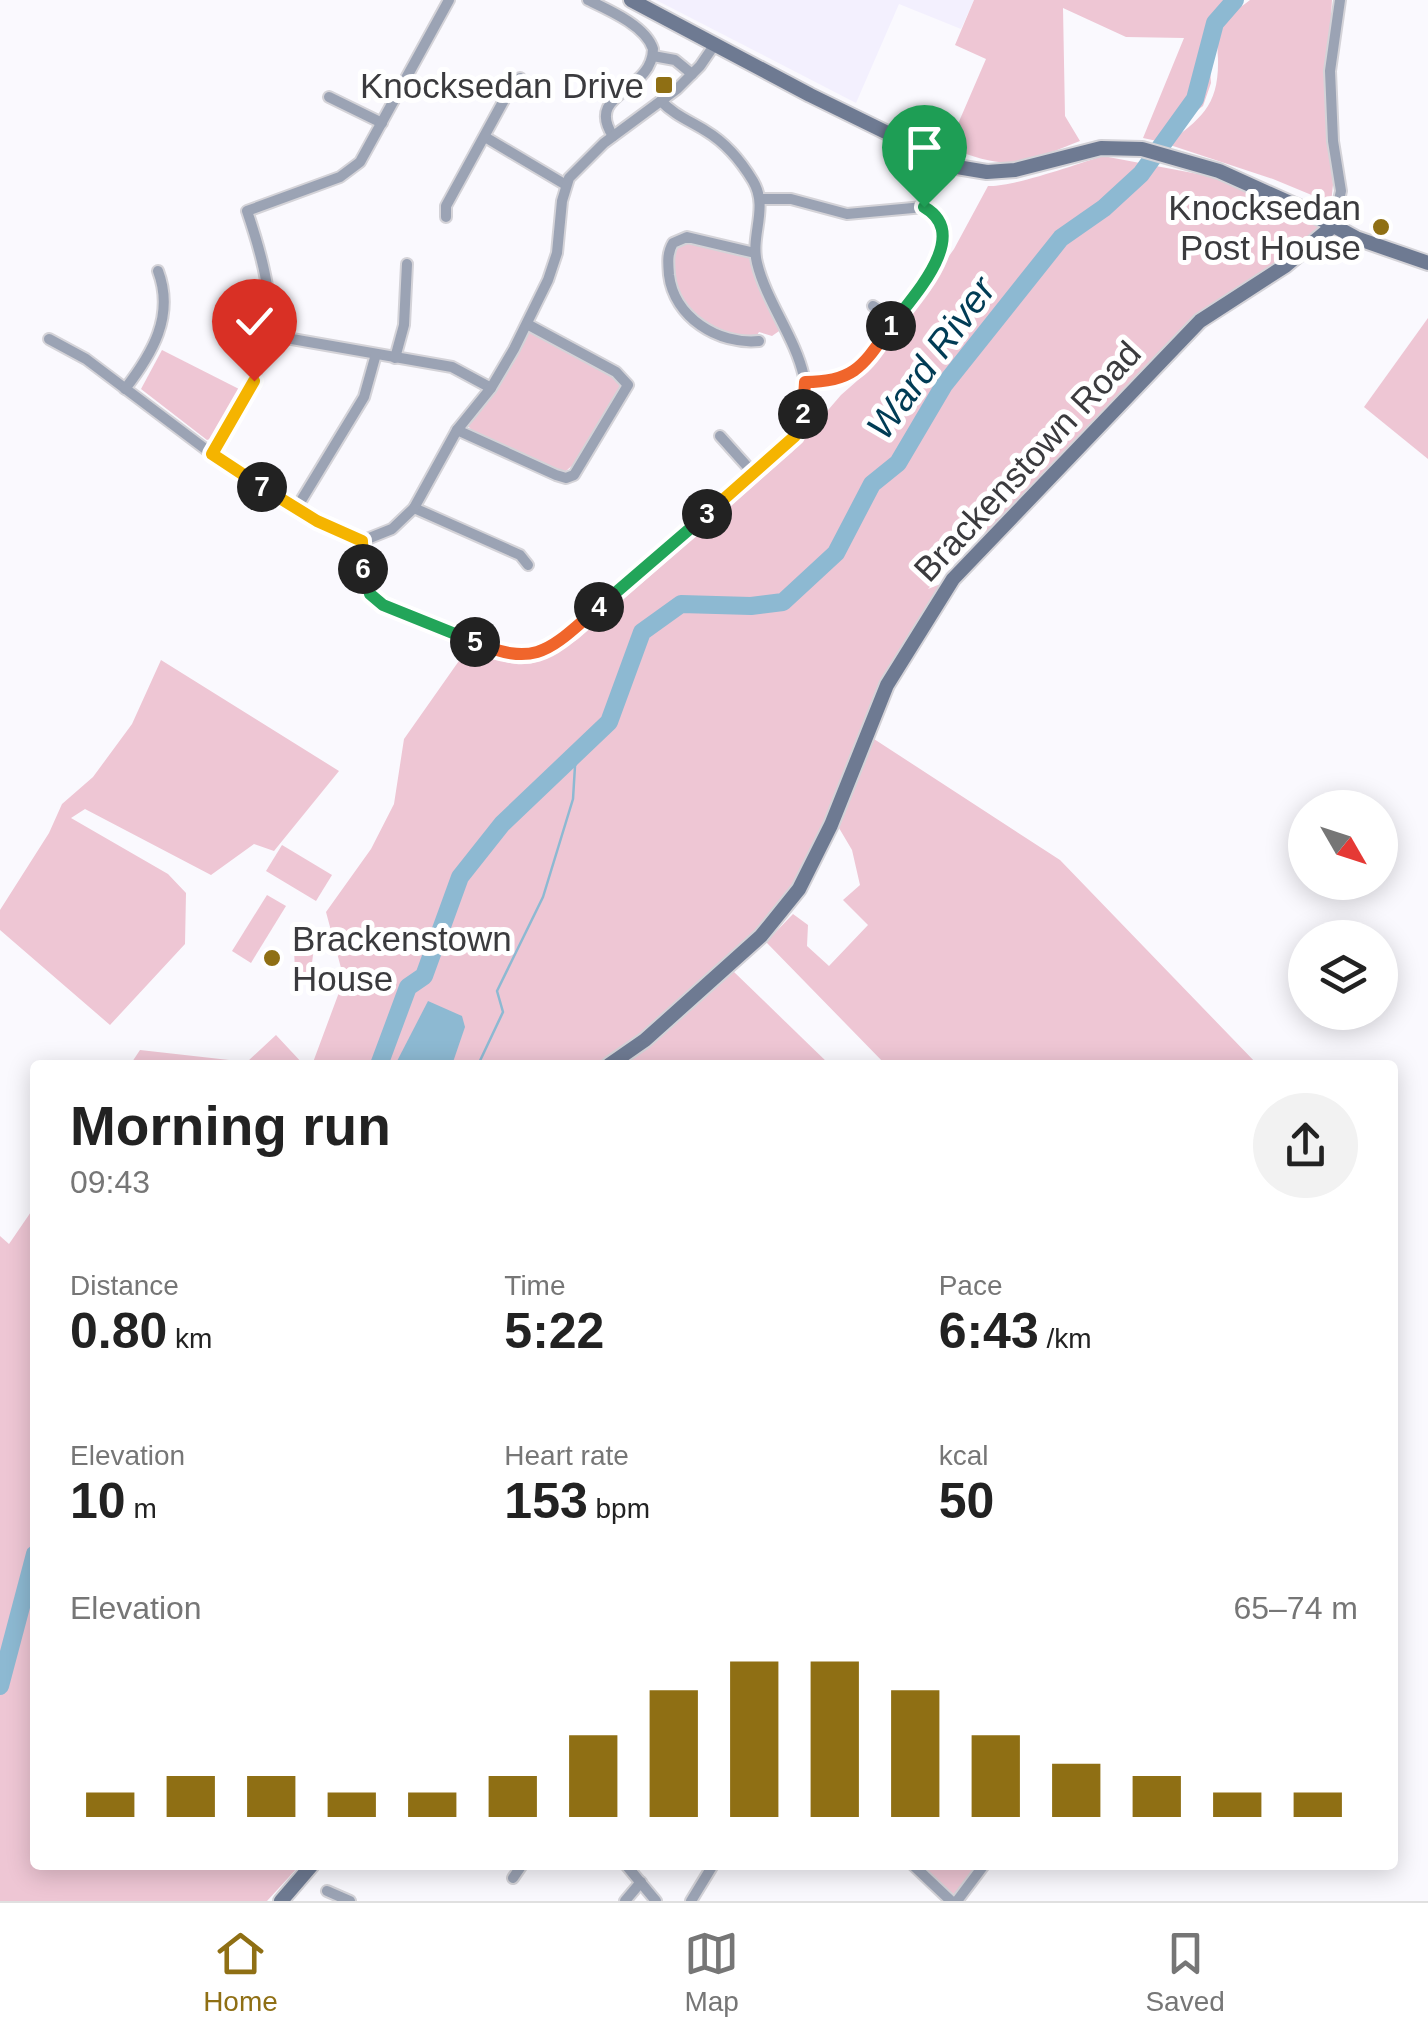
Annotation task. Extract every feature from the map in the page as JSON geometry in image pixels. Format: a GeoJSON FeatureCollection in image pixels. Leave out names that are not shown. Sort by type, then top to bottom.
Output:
{"type":"FeatureCollection","features":[{"type":"Feature","properties":{"kind":"street"},"geometry":{"type":"LineString","coordinates":[[212,454],[254,381],[270,335],[268,277],[247,211],[340,178],[360,162],[449,0]]}},
{"type":"Feature","properties":{"kind":"street"},"geometry":{"type":"LineString","coordinates":[[588,0],[621,17],[651,42],[653,56],[642,78],[605,111],[604,122],[613,136]]}},
{"type":"Feature","properties":{"kind":"street"},"geometry":{"type":"LineString","coordinates":[[631,0],[957,167],[987,172],[1015,170],[1101,148],[1142,148],[1268,192],[1379,248],[1428,263]]}},
{"type":"Feature","properties":{"kind":"street"},"geometry":{"type":"LineString","coordinates":[[1333,226],[1341,191],[1333,141],[1330,72],[1340,0]]}},
{"type":"Feature","properties":{"kind":"street"},"geometry":{"type":"LineString","coordinates":[[49,339],[74,351],[212,454],[296,509],[362,541],[392,529],[414,508],[457,430],[490,388],[527,324],[548,280],[556,254],[566,185],[575,171],[613,136],[662,102],[692,74],[715,44]]}},
{"type":"Feature","properties":{"kind":"street"},"geometry":{"type":"LineString","coordinates":[[653,56],[675,60],[692,74]]}},
{"type":"Feature","properties":{"kind":"street"},"geometry":{"type":"LineString","coordinates":[[446,218],[446,206],[510,89],[520,78]]}},
{"type":"Feature","properties":{"kind":"street"},"geometry":{"type":"LineString","coordinates":[[329,97],[382,124]]}},
{"type":"Feature","properties":{"kind":"street"},"geometry":{"type":"LineString","coordinates":[[362,541],[364,572],[376,601],[497,651],[530,655],[567,634],[795,436],[800,426],[805,382],[793,341],[768,297],[755,253],[761,198],[731,150],[662,102]]}},
{"type":"Feature","properties":{"kind":"street"},"geometry":{"type":"LineString","coordinates":[[485,137],[566,185]]}},
{"type":"Feature","properties":{"kind":"street"},"geometry":{"type":"LineString","coordinates":[[761,198],[791,198],[847,214],[918,207],[934,214],[943,236],[941,254],[853,374],[805,382]]}},
{"type":"Feature","properties":{"kind":"street","name":"Brackenstown Road"},"geometry":{"type":"LineString","coordinates":[[616,1060],[645,1040],[761,936],[792,900],[831,825],[887,685],[953,579],[1200,320],[1285,266],[1333,226]]}},
{"type":"Feature","properties":{"kind":"street"},"geometry":{"type":"LineString","coordinates":[[755,253],[686,237],[673,243],[668,256],[674,296],[692,319],[728,337],[759,341]]}},
{"type":"Feature","properties":{"kind":"street"},"geometry":{"type":"LineString","coordinates":[[395,358],[404,325],[406,264]]}},
{"type":"Feature","properties":{"kind":"street"},"geometry":{"type":"LineString","coordinates":[[126,389],[152,352],[162,326],[163,293],[158,271]]}},
{"type":"Feature","properties":{"kind":"street"},"geometry":{"type":"LineString","coordinates":[[873,306],[894,321]]}},
{"type":"Feature","properties":{"kind":"street"},"geometry":{"type":"LineString","coordinates":[[457,430],[556,475],[574,475],[628,386],[616,372],[527,324]]}},
{"type":"Feature","properties":{"kind":"street"},"geometry":{"type":"LineString","coordinates":[[270,335],[452,368],[490,388]]}},
{"type":"Feature","properties":{"kind":"street"},"geometry":{"type":"LineString","coordinates":[[296,509],[367,391],[376,354]]}},
{"type":"Feature","properties":{"kind":"street"},"geometry":{"type":"LineString","coordinates":[[720,436],[754,474]]}},
{"type":"Feature","properties":{"kind":"street"},"geometry":{"type":"LineString","coordinates":[[414,508],[520,555],[528,564]]}},
{"type":"Feature","properties":{"kind":"street"},"geometry":{"type":"LineString","coordinates":[[281,1901],[308,1870]]}},
{"type":"Feature","properties":{"kind":"street"},"geometry":{"type":"LineString","coordinates":[[513,1878],[519,1870]]}},
{"type":"Feature","properties":{"kind":"street"},"geometry":{"type":"LineString","coordinates":[[630,1870],[656,1901]]}},
{"type":"Feature","properties":{"kind":"street"},"geometry":{"type":"LineString","coordinates":[[691,1901],[710,1870]]}},
{"type":"Feature","properties":{"kind":"street"},"geometry":{"type":"LineString","coordinates":[[919,1870],[954,1901],[980,1870]]}},
{"type":"Feature","properties":{"kind":"street"},"geometry":{"type":"LineString","coordinates":[[625,1901],[640,1882]]}},
{"type":"Feature","properties":{"kind":"street"},"geometry":{"type":"LineString","coordinates":[[328,1891],[350,1901]]}},
{"type":"Feature","properties":{"kind":"shaded area"},"geometry":{"type":"Polygon","coordinates":[[[656,0],[974,0],[961,29],[899,4],[856,103],[656,0]]]}},
{"type":"Feature","properties":{"kind":"shaded area"},"geometry":{"type":"Polygon","coordinates":[[[974,0],[1237,0],[1215,19],[1208,39],[1211,83],[1203,106],[1157,141],[1143,138],[1184,38],[1126,37],[1063,8],[1065,116],[1080,141],[1028,160],[1001,162],[948,147],[986,59],[955,45],[974,0]]]}},
{"type":"Feature","properties":{"kind":"shaded area"},"geometry":{"type":"Polygon","coordinates":[[[1250,0],[1332,0],[1327,85],[1331,203],[1167,144],[1206,109],[1215,88],[1220,30],[1227,17],[1250,0]]]}},
{"type":"Feature","properties":{"kind":"shaded area"},"geometry":{"type":"Polygon","coordinates":[[[1103,156],[1214,177],[1333,226],[1315,230],[1281,263],[1220,298],[993,529],[977,536],[928,589],[953,579],[890,679],[831,825],[782,914],[615,1060],[314,1060],[344,979],[326,912],[371,849],[394,804],[404,739],[468,648],[501,661],[524,664],[547,657],[578,639],[792,452],[841,395],[866,373],[954,249],[988,186],[1027,179],[1103,156]]]}},
{"type":"Feature","properties":{"kind":"shaded area"},"geometry":{"type":"Polygon","coordinates":[[[689,241],[749,258],[782,329],[772,336],[759,332],[754,340],[719,329],[693,313],[684,302],[674,271],[673,251],[689,241]]]}},
{"type":"Feature","properties":{"kind":"shaded area"},"geometry":{"type":"Polygon","coordinates":[[[1428,318],[1428,459],[1364,407],[1428,318]]]}},
{"type":"Feature","properties":{"kind":"shaded area"},"geometry":{"type":"Polygon","coordinates":[[[533,331],[615,375],[622,387],[577,461],[565,472],[475,434],[467,425],[533,331]]]}},
{"type":"Feature","properties":{"kind":"shaded area"},"geometry":{"type":"Polygon","coordinates":[[[162,350],[239,389],[210,439],[141,389],[162,350]]]}},
{"type":"Feature","properties":{"kind":"shaded area"},"geometry":{"type":"Polygon","coordinates":[[[161,660],[339,771],[274,851],[254,844],[211,875],[85,809],[71,818],[168,874],[186,893],[185,944],[110,1025],[0,930],[0,910],[49,833],[62,804],[93,777],[132,724],[161,660]]]}},
{"type":"Feature","properties":{"kind":"shaded area"},"geometry":{"type":"Polygon","coordinates":[[[874,739],[1060,860],[1253,1060],[881,1060],[766,942],[793,914],[808,925],[807,946],[829,966],[868,925],[843,900],[860,885],[852,850],[839,828],[874,739]]]}},
{"type":"Feature","properties":{"kind":"shaded area"},"geometry":{"type":"Polygon","coordinates":[[[282,845],[332,875],[316,901],[266,871],[282,845]]]}},
{"type":"Feature","properties":{"kind":"shaded area"},"geometry":{"type":"Polygon","coordinates":[[[267,895],[286,906],[251,963],[232,951],[267,895]]]}},
{"type":"Feature","properties":{"kind":"shaded area"},"geometry":{"type":"Polygon","coordinates":[[[313,930],[316,932],[310,978],[302,979],[295,971],[294,949],[313,930]]]}},
{"type":"Feature","properties":{"kind":"shaded area"},"geometry":{"type":"Polygon","coordinates":[[[733,971],[825,1060],[630,1060],[733,971]]]}},
{"type":"Feature","properties":{"kind":"shaded area"},"geometry":{"type":"Polygon","coordinates":[[[276,1035],[299,1060],[249,1060],[276,1035]]]}},
{"type":"Feature","properties":{"kind":"shaded area"},"geometry":{"type":"Polygon","coordinates":[[[140,1050],[229,1060],[133,1060],[140,1050]]]}},
{"type":"Feature","properties":{"kind":"shaded area"},"geometry":{"type":"Polygon","coordinates":[[[30,1213],[30,1870],[295,1870],[267,1901],[0,1901],[0,1236],[9,1244],[30,1213]]]}},
{"type":"Feature","properties":{"kind":"shaded area"},"geometry":{"type":"Polygon","coordinates":[[[922,1870],[975,1870],[955,1895],[922,1870]]]}},
{"type":"Feature","properties":{"kind":"water"},"geometry":{"type":"Polygon","coordinates":[[[428,1001],[462,1016],[465,1027],[454,1060],[398,1060],[428,1001]]]}},
{"type":"Feature","properties":{"kind":"waterway","name":"Ward River"},"geometry":{"type":"LineString","coordinates":[[381,1060],[408,987],[424,976],[460,877],[502,824],[609,722],[642,632],[681,604],[751,606],[783,602],[836,553],[872,484],[898,463],[944,385],[1061,238],[1104,208],[1141,174],[1195,99],[1215,23],[1235,0]]}},
{"type":"Feature","properties":{"kind":"waterway"},"geometry":{"type":"LineString","coordinates":[[480,1060],[503,1012],[497,991],[543,897],[573,799],[575,766],[587,741]]}},
{"type":"Feature","properties":{"kind":"waterway","name":"Ward River"},"geometry":{"type":"LineString","coordinates":[[0,1686],[30,1573]]}},
{"type":"Feature","properties":{"kind":"place","name":"Knocksedan Drive"},"geometry":{"type":"Point","coordinates":[664,85]}},
{"type":"Feature","properties":{"kind":"place","name":"Knocksedan Post House"},"geometry":{"type":"Point","coordinates":[1381,227]}},
{"type":"Feature","properties":{"kind":"place","name":"Brackenstown House"},"geometry":{"type":"Point","coordinates":[272,958]}},
{"type":"Feature","properties":{"kind":"route"},"geometry":{"type":"LineString","coordinates":[[254,381],[212,454],[317,521],[362,541],[367,586],[376,601],[497,651],[530,655],[567,634],[774,457],[800,426],[805,382],[846,378],[862,366],[941,254],[941,227],[934,214],[924,207]]}}]}
